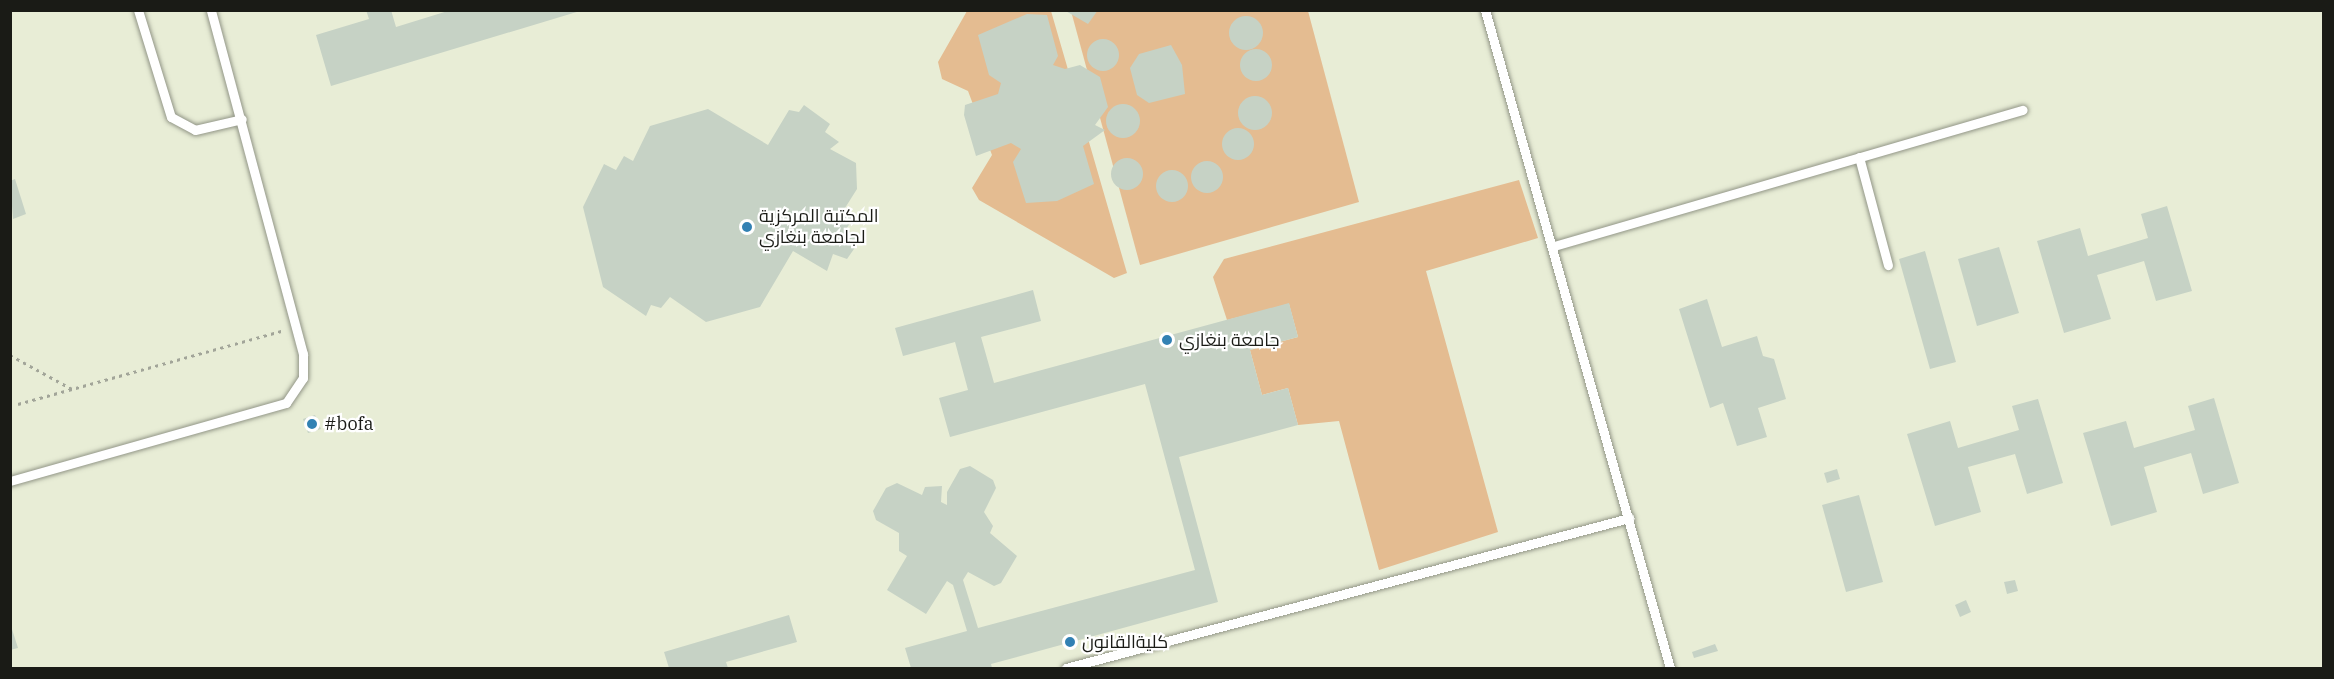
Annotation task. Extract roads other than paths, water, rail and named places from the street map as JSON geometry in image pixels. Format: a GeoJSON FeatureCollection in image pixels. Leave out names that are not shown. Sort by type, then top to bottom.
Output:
{"type":"FeatureCollection","features":[{"type":"Feature","properties":{"kind":"lane"},"geometry":{"type":"LineString","coordinates":[[138,10],[171,117],[195,130],[242,119]]}},
{"type":"Feature","properties":{"kind":"lane"},"geometry":{"type":"LineString","coordinates":[[10,481],[286,403],[303,378],[296,328],[242,119],[211,10]]}},
{"type":"Feature","properties":{"kind":"lane"},"geometry":{"type":"LineString","coordinates":[[1485,10],[1554,246],[1670,669]]}},
{"type":"Feature","properties":{"kind":"lane"},"geometry":{"type":"LineString","coordinates":[[1494,10],[1495,39]]}},
{"type":"Feature","properties":{"kind":"lane"},"geometry":{"type":"LineString","coordinates":[[1554,246],[2023,110]]}},
{"type":"Feature","properties":{"kind":"lane"},"geometry":{"type":"LineString","coordinates":[[1859,157],[1888,265]]}},
{"type":"Feature","properties":{"kind":"lane"},"geometry":{"type":"LineString","coordinates":[[1066,669],[1629,518]]}},
{"type":"Feature","properties":{"kind":"place","name":"المكتبة المركزية لجامعة بنغازي"},"geometry":{"type":"Point","coordinates":[747,227]}},
{"type":"Feature","properties":{"kind":"place","name":"جامعة بنغازي"},"geometry":{"type":"Point","coordinates":[1167,340]}},
{"type":"Feature","properties":{"kind":"place","name":"#bofa"},"geometry":{"type":"Point","coordinates":[312,424]}},
{"type":"Feature","properties":{"kind":"place","name":"كليةالقانون"},"geometry":{"type":"Point","coordinates":[1070,642]}}]}
